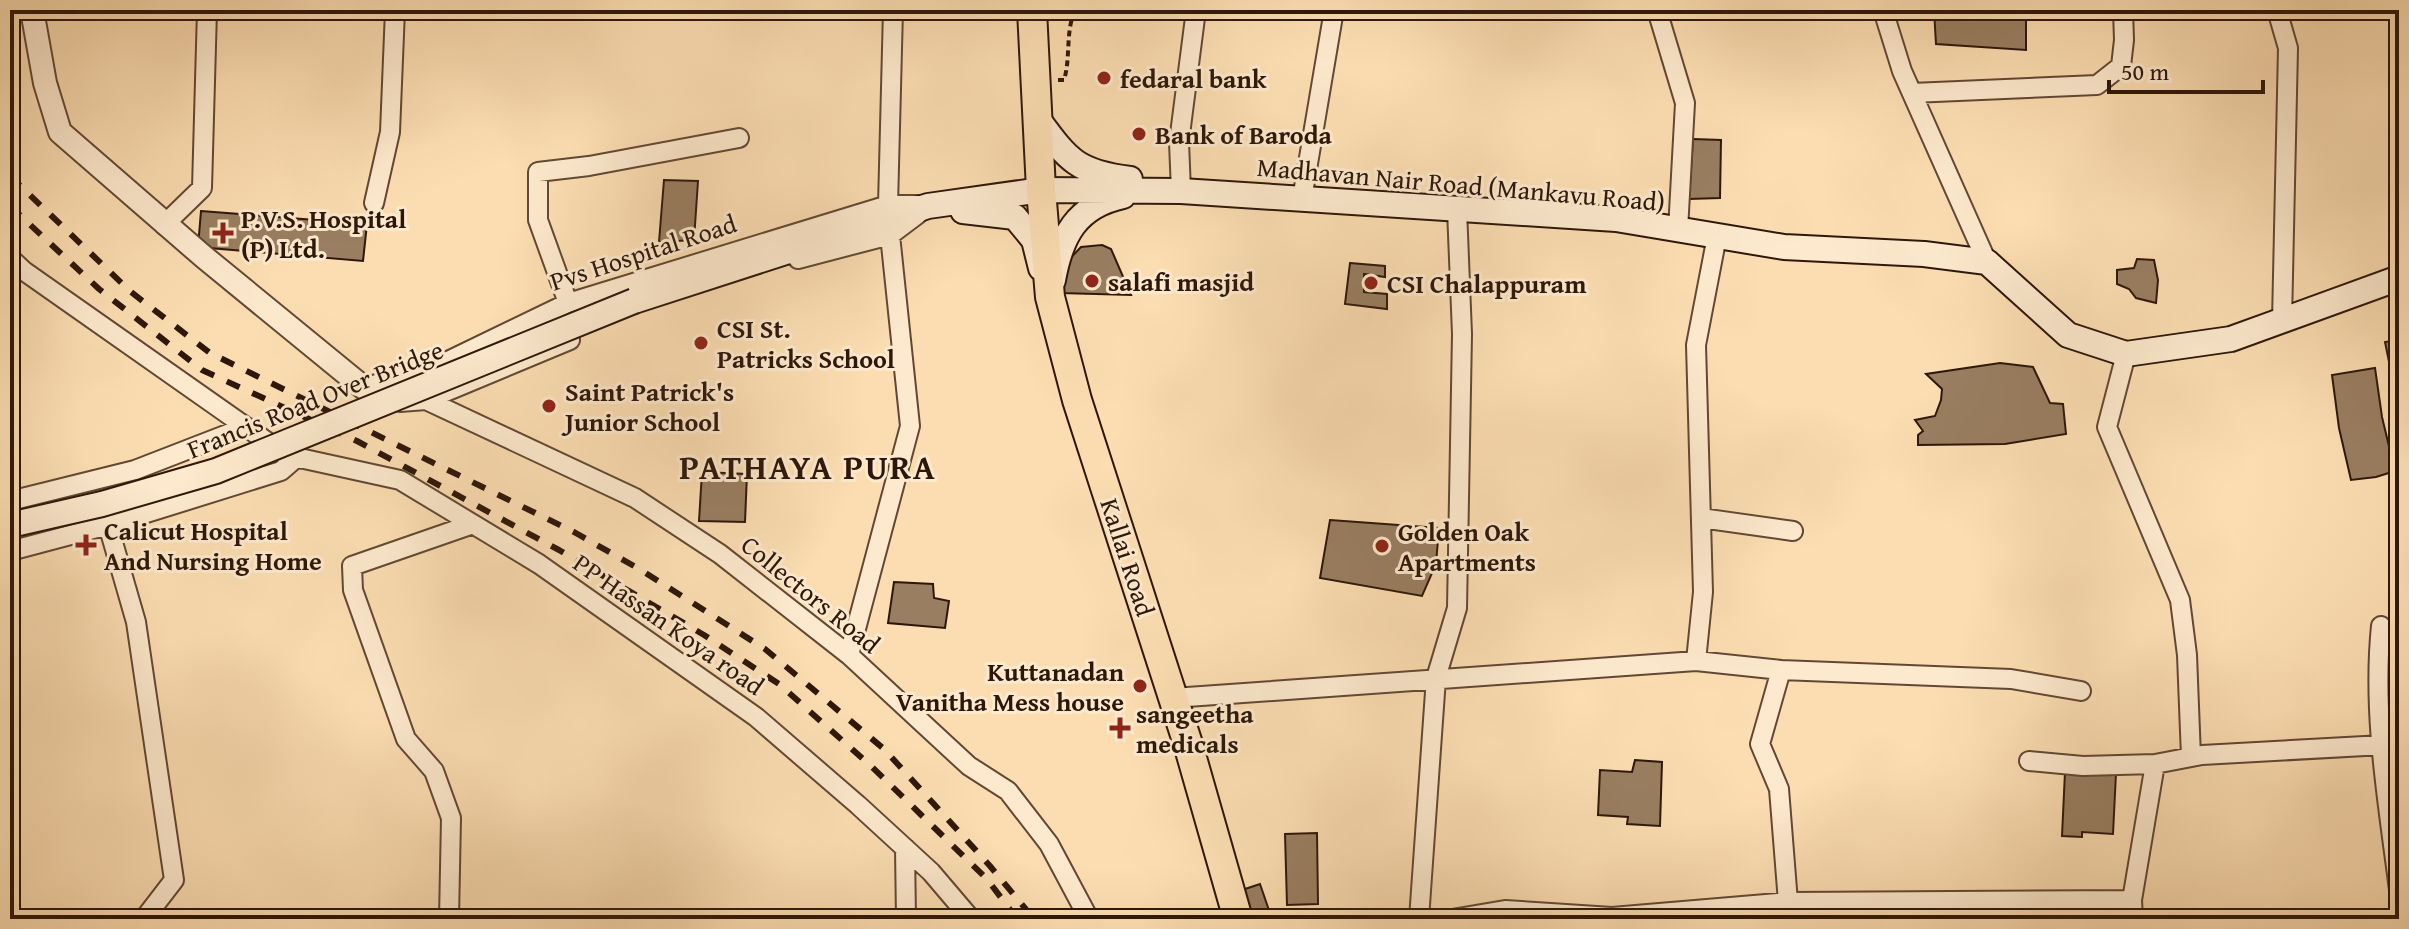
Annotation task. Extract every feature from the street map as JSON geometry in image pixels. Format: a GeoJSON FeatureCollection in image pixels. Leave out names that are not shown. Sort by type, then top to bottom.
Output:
{"type":"FeatureCollection","features":[{"type":"Feature","properties":{"kind":"main road","name":"Kallai Road"},"geometry":{"type":"LineString","coordinates":[[1032,10],[1050,297],[1077,400],[1173,698],[1238,919]]}},
{"type":"Feature","properties":{"kind":"main road"},"geometry":{"type":"LineString","coordinates":[[1037,118],[1063,154],[1080,167],[1103,176],[1159,184],[1181,191]]}},
{"type":"Feature","properties":{"kind":"main road","name":"Madhavan Nair Road (Mankavu Road)"},"geometry":{"type":"LineString","coordinates":[[634,301],[755,260],[938,206],[1041,190],[1181,191],[1616,219],[1784,247],[1924,254],[1987,262]]}},
{"type":"Feature","properties":{"kind":"main road"},"geometry":{"type":"LineString","coordinates":[[1050,297],[1062,243],[1083,214],[1102,201],[1145,192]]}},
{"type":"Feature","properties":{"kind":"main road"},"geometry":{"type":"LineString","coordinates":[[938,206],[1015,217],[1034,240],[1050,297]]}},
{"type":"Feature","properties":{"kind":"main road"},"geometry":{"type":"LineString","coordinates":[[1987,262],[2068,335],[2126,354],[2231,339],[2399,278]]}},
{"type":"Feature","properties":{"kind":"main road","name":"Francis Road Over Bridge"},"geometry":{"type":"LineString","coordinates":[[10,525],[102,504],[216,471],[634,301]]}},
{"type":"Feature","properties":{"kind":"street","name":"Pvs Hospital Road"},"geometry":{"type":"LineString","coordinates":[[32,10],[45,83],[60,132],[164,224],[380,403],[426,400],[649,307],[757,270],[890,235],[938,206]]}},
{"type":"Feature","properties":{"kind":"street"},"geometry":{"type":"LineString","coordinates":[[164,224],[202,188],[207,10]]}},
{"type":"Feature","properties":{"kind":"street"},"geometry":{"type":"LineString","coordinates":[[374,203],[390,132],[395,10]]}},
{"type":"Feature","properties":{"kind":"street"},"geometry":{"type":"LineString","coordinates":[[888,205],[893,10]]}},
{"type":"Feature","properties":{"kind":"street"},"geometry":{"type":"LineString","coordinates":[[1181,191],[1179,142],[1196,10]]}},
{"type":"Feature","properties":{"kind":"street"},"geometry":{"type":"LineString","coordinates":[[1302,199],[1334,10]]}},
{"type":"Feature","properties":{"kind":"street"},"geometry":{"type":"LineString","coordinates":[[1657,10],[1685,103],[1678,230]]}},
{"type":"Feature","properties":{"kind":"street"},"geometry":{"type":"LineString","coordinates":[[1883,10],[1902,71],[1987,262]]}},
{"type":"Feature","properties":{"kind":"street"},"geometry":{"type":"LineString","coordinates":[[1912,93],[2097,85],[2121,66],[2123,10]]}},
{"type":"Feature","properties":{"kind":"street"},"geometry":{"type":"LineString","coordinates":[[2277,10],[2288,48],[2282,321]]}},
{"type":"Feature","properties":{"kind":"street"},"geometry":{"type":"LineString","coordinates":[[568,303],[538,220],[538,172],[589,166],[739,138]]}},
{"type":"Feature","properties":{"kind":"street","name":"Pvs Hospital Road"},"geometry":{"type":"LineString","coordinates":[[364,388],[448,361],[568,303],[888,205],[938,206]]}},
{"type":"Feature","properties":{"kind":"street"},"geometry":{"type":"LineString","coordinates":[[1419,919],[1436,678],[1457,608],[1462,334],[1457,209]]}},
{"type":"Feature","properties":{"kind":"street"},"geometry":{"type":"LineString","coordinates":[[849,655],[910,426],[890,235]]}},
{"type":"Feature","properties":{"kind":"street"},"geometry":{"type":"LineString","coordinates":[[1696,661],[1703,592],[1696,345],[1717,236]]}},
{"type":"Feature","properties":{"kind":"street"},"geometry":{"type":"LineString","coordinates":[[10,258],[24,271],[291,456],[281,471],[108,525],[10,551]]}},
{"type":"Feature","properties":{"kind":"street"},"geometry":{"type":"LineString","coordinates":[[2126,354],[2107,427],[2180,600],[2187,655],[2191,757]]}},
{"type":"Feature","properties":{"kind":"street","name":"Collectors Road"},"geometry":{"type":"LineString","coordinates":[[426,400],[635,498],[720,554],[849,655],[969,766],[1008,791],[1049,844],[1089,919]]}},
{"type":"Feature","properties":{"kind":"street"},"geometry":{"type":"LineString","coordinates":[[10,501],[135,470],[246,427]]}},
{"type":"Feature","properties":{"kind":"street","name":"PP Hassan Koya road"},"geometry":{"type":"LineString","coordinates":[[291,456],[400,480],[539,564],[756,717],[931,872],[971,919]]}},
{"type":"Feature","properties":{"kind":"street"},"geometry":{"type":"LineString","coordinates":[[1701,518],[1793,531]]}},
{"type":"Feature","properties":{"kind":"street"},"geometry":{"type":"LineString","coordinates":[[449,919],[451,818],[434,771],[406,739],[353,590],[352,566],[473,524]]}},
{"type":"Feature","properties":{"kind":"street"},"geometry":{"type":"LineString","coordinates":[[108,525],[136,622],[174,880],[144,919]]}},
{"type":"Feature","properties":{"kind":"street"},"geometry":{"type":"LineString","coordinates":[[2381,626],[2377,670],[2399,890]]}},
{"type":"Feature","properties":{"kind":"street"},"geometry":{"type":"LineString","coordinates":[[1173,698],[1696,661],[1807,673],[2011,679],[2081,691]]}},
{"type":"Feature","properties":{"kind":"street"},"geometry":{"type":"LineString","coordinates":[[1781,670],[1760,744],[1779,789],[1788,902]]}},
{"type":"Feature","properties":{"kind":"street"},"geometry":{"type":"LineString","coordinates":[[2029,761],[2083,766],[2155,764],[2191,757],[2383,745]]}},
{"type":"Feature","properties":{"kind":"street"},"geometry":{"type":"LineString","coordinates":[[1452,919],[1505,910],[1612,918],[1788,902],[2133,910],[2155,764]]}},
{"type":"Feature","properties":{"kind":"street"},"geometry":{"type":"LineString","coordinates":[[905,848],[906,919]]}},
{"type":"Feature","properties":{"kind":"path"},"geometry":{"type":"LineString","coordinates":[[1035,83],[1064,80],[1068,69],[1069,28],[1075,10]]}},
{"type":"Feature","properties":{"kind":"building"},"geometry":{"type":"Polygon","coordinates":[[[1934,10],[2026,10],[2026,50],[1936,44],[1934,10]]]}},
{"type":"Feature","properties":{"kind":"building"},"geometry":{"type":"Polygon","coordinates":[[[1693,139],[1721,140],[1720,198],[1689,199],[1693,139]]]}},
{"type":"Feature","properties":{"kind":"building"},"geometry":{"type":"Polygon","coordinates":[[[664,180],[698,181],[694,240],[659,242],[664,180]]]}},
{"type":"Feature","properties":{"kind":"building"},"geometry":{"type":"Polygon","coordinates":[[[201,211],[367,224],[363,261],[198,247],[201,211]]]}},
{"type":"Feature","properties":{"kind":"building","name":"salafi masjid"},"geometry":{"type":"Polygon","coordinates":[[[1102,245],[1111,249],[1131,295],[1060,293],[1060,269],[1081,247],[1102,245]]]}},
{"type":"Feature","properties":{"kind":"building"},"geometry":{"type":"Polygon","coordinates":[[[2137,259],[2154,260],[2158,280],[2156,303],[2136,298],[2129,289],[2117,284],[2117,270],[2134,268],[2137,259]]]}},
{"type":"Feature","properties":{"kind":"building"},"geometry":{"type":"Polygon","coordinates":[[[1350,263],[1385,266],[1385,277],[1364,274],[1364,292],[1387,294],[1387,309],[1345,304],[1350,263]]]}},
{"type":"Feature","properties":{"kind":"building"},"geometry":{"type":"Polygon","coordinates":[[[2399,340],[2399,411],[2385,342],[2399,340]]]}},
{"type":"Feature","properties":{"kind":"building"},"geometry":{"type":"Polygon","coordinates":[[[2000,363],[2033,367],[2050,403],[2063,404],[2066,434],[2005,444],[1918,445],[1918,435],[1923,431],[1915,420],[1935,416],[1941,400],[1942,389],[1926,374],[2000,363]]]}},
{"type":"Feature","properties":{"kind":"building"},"geometry":{"type":"Polygon","coordinates":[[[2375,368],[2382,417],[2395,471],[2351,480],[2339,428],[2332,375],[2375,368]]]}},
{"type":"Feature","properties":{"kind":"building"},"geometry":{"type":"Polygon","coordinates":[[[702,472],[747,474],[745,522],[699,521],[702,472]]]}},
{"type":"Feature","properties":{"kind":"building","name":"Golden Oak Apartments"},"geometry":{"type":"Polygon","coordinates":[[[1330,520],[1439,528],[1436,564],[1422,596],[1320,578],[1330,520]]]}},
{"type":"Feature","properties":{"kind":"building"},"geometry":{"type":"Polygon","coordinates":[[[894,582],[933,584],[934,598],[949,601],[945,628],[888,623],[894,582]]]}},
{"type":"Feature","properties":{"kind":"building"},"geometry":{"type":"Polygon","coordinates":[[[1635,760],[1662,762],[1660,826],[1627,824],[1628,817],[1598,815],[1600,770],[1632,772],[1635,760]]]}},
{"type":"Feature","properties":{"kind":"building"},"geometry":{"type":"Polygon","coordinates":[[[2065,772],[2116,773],[2113,834],[2082,832],[2082,837],[2062,836],[2065,772]]]}},
{"type":"Feature","properties":{"kind":"building"},"geometry":{"type":"Polygon","coordinates":[[[1317,833],[1318,904],[1287,905],[1285,834],[1317,833]]]}},
{"type":"Feature","properties":{"kind":"building"},"geometry":{"type":"Polygon","coordinates":[[[1260,884],[1272,919],[1248,919],[1239,891],[1260,884]]]}},
{"type":"Feature","properties":{"kind":"railway"},"geometry":{"type":"LineString","coordinates":[[10,176],[131,292],[210,353],[574,532],[641,570],[765,649],[884,749],[1034,919]]}},
{"type":"Feature","properties":{"kind":"railway"},"geometry":{"type":"LineString","coordinates":[[10,206],[99,289],[202,370],[357,441],[559,550],[704,635],[779,684],[871,766],[987,879],[1017,919]]}},
{"type":"Feature","properties":{"kind":"place","name":"fedaral bank"},"geometry":{"type":"Point","coordinates":[1104,78]}},
{"type":"Feature","properties":{"kind":"place","name":"Bank of Baroda"},"geometry":{"type":"Point","coordinates":[1139,134]}},
{"type":"Feature","properties":{"kind":"place","name":"P.V.S. Hospital (P) Ltd."},"geometry":{"type":"Point","coordinates":[223,233]}},
{"type":"Feature","properties":{"kind":"place","name":"salafi masjid"},"geometry":{"type":"Point","coordinates":[1092,281]}},
{"type":"Feature","properties":{"kind":"place","name":"CSI Chalappuram"},"geometry":{"type":"Point","coordinates":[1371,283]}},
{"type":"Feature","properties":{"kind":"place","name":"CSI St. Patricks School"},"geometry":{"type":"Point","coordinates":[701,343]}},
{"type":"Feature","properties":{"kind":"place","name":"Saint Patrick's Junior School"},"geometry":{"type":"Point","coordinates":[549,406]}},
{"type":"Feature","properties":{"kind":"place","name":"Calicut Hospital And Nursing Home"},"geometry":{"type":"Point","coordinates":[86,545]}},
{"type":"Feature","properties":{"kind":"place","name":"Golden Oak Apartments"},"geometry":{"type":"Point","coordinates":[1382,546]}},
{"type":"Feature","properties":{"kind":"place","name":"Kuttanadan Vanitha Mess house"},"geometry":{"type":"Point","coordinates":[1140,686]}},
{"type":"Feature","properties":{"kind":"place","name":"sangeetha medicals"},"geometry":{"type":"Point","coordinates":[1120,728]}},
{"type":"Feature","properties":{"kind":"district","name":"PATHAYA PURA"},"geometry":{"type":"Point","coordinates":[808,466]}}]}
